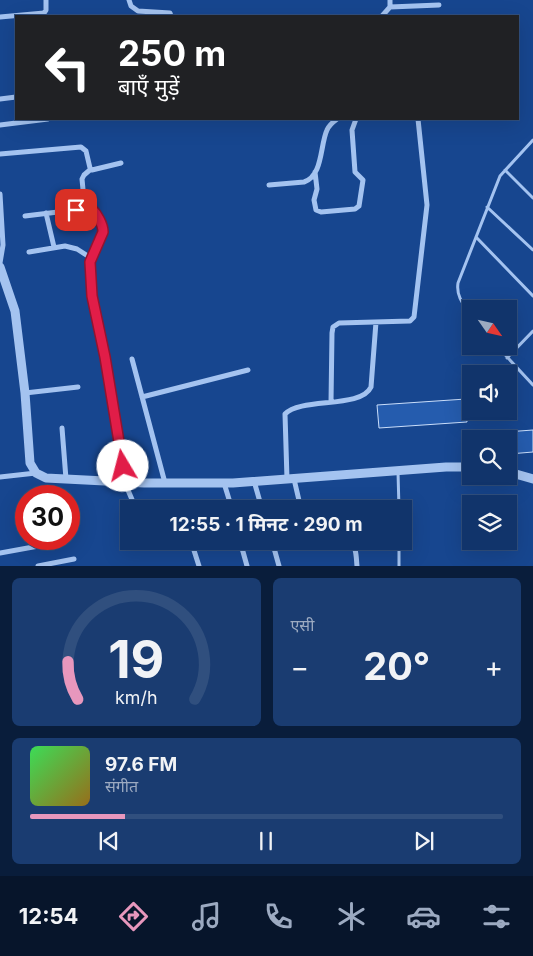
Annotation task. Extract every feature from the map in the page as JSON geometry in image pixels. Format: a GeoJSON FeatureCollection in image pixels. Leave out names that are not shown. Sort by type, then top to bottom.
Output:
{"type":"FeatureCollection","features":[{"type":"Feature","properties":{"kind":"street"},"geometry":{"type":"LineString","coordinates":[[44,14],[46,0]]}},
{"type":"Feature","properties":{"kind":"street"},"geometry":{"type":"LineString","coordinates":[[129,0],[131,6],[138,12],[166,12],[171,15]]}},
{"type":"Feature","properties":{"kind":"street"},"geometry":{"type":"LineString","coordinates":[[390,0],[390,7]]}},
{"type":"Feature","properties":{"kind":"street"},"geometry":{"type":"LineString","coordinates":[[382,15],[390,7],[439,5]]}},
{"type":"Feature","properties":{"kind":"street"},"geometry":{"type":"LineString","coordinates":[[29,15],[47,15]]}},
{"type":"Feature","properties":{"kind":"street"},"geometry":{"type":"LineString","coordinates":[[0,17],[15,16]]}},
{"type":"Feature","properties":{"kind":"street"},"geometry":{"type":"LineString","coordinates":[[0,99],[15,97]]}},
{"type":"Feature","properties":{"kind":"street"},"geometry":{"type":"LineString","coordinates":[[0,125],[40,120]]}},
{"type":"Feature","properties":{"kind":"street"},"geometry":{"type":"LineString","coordinates":[[270,185],[306,182],[320,160],[326,130],[337,120]]}},
{"type":"Feature","properties":{"kind":"street"},"geometry":{"type":"LineString","coordinates":[[314,172],[317,189],[314,200],[316,210],[322,212],[355,209],[359,206],[363,180],[355,172],[352,130],[356,120]]}},
{"type":"Feature","properties":{"kind":"street"},"geometry":{"type":"LineString","coordinates":[[331,402],[333,327],[339,323],[410,321],[415,314],[427,205],[418,120]]}},
{"type":"Feature","properties":{"kind":"street"},"geometry":{"type":"LineString","coordinates":[[0,154],[81,147],[86,151],[91,169]]}},
{"type":"Feature","properties":{"kind":"street"},"geometry":{"type":"LineString","coordinates":[[121,162],[91,169],[82,179],[84,200],[97,216],[103,232],[91,258],[92,296],[121,449],[125,483],[132,500]]}},
{"type":"Feature","properties":{"kind":"street"},"geometry":{"type":"LineString","coordinates":[[0,194],[3,244],[0,263]]}},
{"type":"Feature","properties":{"kind":"street"},"geometry":{"type":"LineString","coordinates":[[25,216],[91,208]]}},
{"type":"Feature","properties":{"kind":"street"},"geometry":{"type":"LineString","coordinates":[[46,214],[54,247]]}},
{"type":"Feature","properties":{"kind":"street"},"geometry":{"type":"LineString","coordinates":[[29,252],[66,246],[77,249],[91,258]]}},
{"type":"Feature","properties":{"kind":"street"},"geometry":{"type":"LineString","coordinates":[[0,268],[15,311],[25,393],[30,463],[36,473],[46,478],[125,483],[224,483],[462,467]]}},
{"type":"Feature","properties":{"kind":"street"},"geometry":{"type":"LineString","coordinates":[[298,500],[290,479],[285,414],[288,411],[301,407],[358,397],[369,391],[371,387],[376,322]]}},
{"type":"Feature","properties":{"kind":"street"},"geometry":{"type":"LineString","coordinates":[[132,359],[165,483]]}},
{"type":"Feature","properties":{"kind":"street"},"geometry":{"type":"LineString","coordinates":[[142,397],[248,370]]}},
{"type":"Feature","properties":{"kind":"street"},"geometry":{"type":"LineString","coordinates":[[25,393],[78,387]]}},
{"type":"Feature","properties":{"kind":"street"},"geometry":{"type":"LineString","coordinates":[[62,428],[66,479]]}},
{"type":"Feature","properties":{"kind":"street"},"geometry":{"type":"LineString","coordinates":[[0,477],[36,473]]}},
{"type":"Feature","properties":{"kind":"street"},"geometry":{"type":"LineString","coordinates":[[517,474],[533,479]]}},
{"type":"Feature","properties":{"kind":"street"},"geometry":{"type":"LineString","coordinates":[[254,481],[259,500]]}},
{"type":"Feature","properties":{"kind":"street"},"geometry":{"type":"LineString","coordinates":[[224,483],[229,500]]}},
{"type":"Feature","properties":{"kind":"street"},"geometry":{"type":"LineString","coordinates":[[0,553],[16,550]]}},
{"type":"Feature","properties":{"kind":"street"},"geometry":{"type":"LineString","coordinates":[[194,550],[199,566]]}},
{"type":"Feature","properties":{"kind":"street"},"geometry":{"type":"LineString","coordinates":[[243,550],[247,566]]}},
{"type":"Feature","properties":{"kind":"street"},"geometry":{"type":"LineString","coordinates":[[275,550],[279,566]]}},
{"type":"Feature","properties":{"kind":"street"},"geometry":{"type":"LineString","coordinates":[[354,550],[357,566]]}},
{"type":"Feature","properties":{"kind":"street"},"geometry":{"type":"LineString","coordinates":[[38,566],[74,559]]}},
{"type":"Feature","properties":{"kind":"lane"},"geometry":{"type":"LineString","coordinates":[[462,302],[456,290],[458,282],[497,182],[505,170],[533,140]]}},
{"type":"Feature","properties":{"kind":"lane"},"geometry":{"type":"LineString","coordinates":[[505,170],[533,198]]}},
{"type":"Feature","properties":{"kind":"lane"},"geometry":{"type":"LineString","coordinates":[[487,207],[533,250]]}},
{"type":"Feature","properties":{"kind":"lane"},"geometry":{"type":"LineString","coordinates":[[476,237],[533,296]]}},
{"type":"Feature","properties":{"kind":"lane"},"geometry":{"type":"LineString","coordinates":[[507,358],[533,331]]}},
{"type":"Feature","properties":{"kind":"lane"},"geometry":{"type":"LineString","coordinates":[[504,355],[533,385]]}},
{"type":"Feature","properties":{"kind":"lane"},"geometry":{"type":"LineString","coordinates":[[398,472],[399,500]]}},
{"type":"Feature","properties":{"kind":"lane"},"geometry":{"type":"LineString","coordinates":[[399,550],[400,566]]}},
{"type":"Feature","properties":{"kind":"building"},"geometry":{"type":"Polygon","coordinates":[[[462,399],[462,420],[467,420],[467,422],[379,428],[377,405],[462,399]]]}},
{"type":"Feature","properties":{"kind":"building"},"geometry":{"type":"Polygon","coordinates":[[[533,430],[533,452],[517,453],[517,431],[533,430]]]}},
{"type":"Feature","properties":{"kind":"route"},"geometry":{"type":"LineString","coordinates":[[76,210],[91,208],[96,213],[103,228],[90,262],[92,296],[105,357],[123,466]]}}]}
